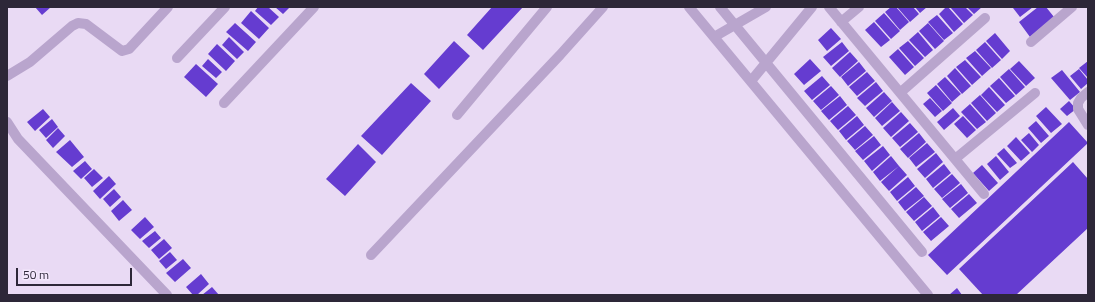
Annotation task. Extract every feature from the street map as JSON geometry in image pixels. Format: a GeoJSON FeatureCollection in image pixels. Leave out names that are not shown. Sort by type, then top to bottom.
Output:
{"type":"FeatureCollection","features":[{"type":"Feature","properties":{"kind":"street"},"geometry":{"type":"LineString","coordinates":[[7,76],[30,62],[72,26],[78,23],[86,24],[122,51],[129,49],[168,7]]}},
{"type":"Feature","properties":{"kind":"street"},"geometry":{"type":"LineString","coordinates":[[177,58],[225,7]]}},
{"type":"Feature","properties":{"kind":"street"},"geometry":{"type":"LineString","coordinates":[[224,103],[314,7]]}},
{"type":"Feature","properties":{"kind":"street"},"geometry":{"type":"LineString","coordinates":[[457,115],[547,7]]}},
{"type":"Feature","properties":{"kind":"street"},"geometry":{"type":"LineString","coordinates":[[371,255],[560,55],[603,7]]}},
{"type":"Feature","properties":{"kind":"street"},"geometry":{"type":"LineString","coordinates":[[689,7],[928,295]]}},
{"type":"Feature","properties":{"kind":"street"},"geometry":{"type":"LineString","coordinates":[[720,7],[922,252]]}},
{"type":"Feature","properties":{"kind":"street"},"geometry":{"type":"LineString","coordinates":[[714,37],[766,7]]}},
{"type":"Feature","properties":{"kind":"street"},"geometry":{"type":"LineString","coordinates":[[751,81],[812,7]]}},
{"type":"Feature","properties":{"kind":"street"},"geometry":{"type":"LineString","coordinates":[[829,7],[984,194]]}},
{"type":"Feature","properties":{"kind":"street"},"geometry":{"type":"LineString","coordinates":[[841,22],[859,7]]}},
{"type":"Feature","properties":{"kind":"street"},"geometry":{"type":"LineString","coordinates":[[1031,42],[1068,8]]}},
{"type":"Feature","properties":{"kind":"street"},"geometry":{"type":"LineString","coordinates":[[901,92],[985,18]]}},
{"type":"Feature","properties":{"kind":"street"},"geometry":{"type":"LineString","coordinates":[[1088,92],[1078,103],[1078,109],[1088,125]]}},
{"type":"Feature","properties":{"kind":"street"},"geometry":{"type":"LineString","coordinates":[[955,158],[1035,93]]}},
{"type":"Feature","properties":{"kind":"street"},"geometry":{"type":"LineString","coordinates":[[7,122],[18,139],[166,295]]}},
{"type":"Feature","properties":{"kind":"building"},"geometry":{"type":"Polygon","coordinates":[[[35,7],[51,7],[42,15],[35,7]]]}},
{"type":"Feature","properties":{"kind":"building"},"geometry":{"type":"Polygon","coordinates":[[[258,7],[268,7],[279,17],[271,25],[255,11],[258,7]]]}},
{"type":"Feature","properties":{"kind":"building"},"geometry":{"type":"Polygon","coordinates":[[[275,7],[290,7],[283,14],[275,7]]]}},
{"type":"Feature","properties":{"kind":"building"},"geometry":{"type":"Polygon","coordinates":[[[492,7],[523,7],[483,50],[467,35],[492,7]]]}},
{"type":"Feature","properties":{"kind":"building"},"geometry":{"type":"Polygon","coordinates":[[[891,7],[896,7],[909,22],[900,30],[885,12],[891,7]]]}},
{"type":"Feature","properties":{"kind":"building"},"geometry":{"type":"Polygon","coordinates":[[[897,7],[913,7],[919,14],[910,22],[897,7]]]}},
{"type":"Feature","properties":{"kind":"building"},"geometry":{"type":"Polygon","coordinates":[[[915,7],[927,7],[920,13],[915,7]]]}},
{"type":"Feature","properties":{"kind":"building"},"geometry":{"type":"Polygon","coordinates":[[[946,7],[948,7],[963,24],[954,32],[939,14],[946,7]]]}},
{"type":"Feature","properties":{"kind":"building"},"geometry":{"type":"Polygon","coordinates":[[[950,7],[965,7],[973,15],[964,23],[950,7]]]}},
{"type":"Feature","properties":{"kind":"building"},"geometry":{"type":"Polygon","coordinates":[[[967,7],[982,7],[974,14],[967,7]]]}},
{"type":"Feature","properties":{"kind":"building"},"geometry":{"type":"Polygon","coordinates":[[[1033,7],[1020,17],[1013,8],[1033,7]]]}},
{"type":"Feature","properties":{"kind":"building"},"geometry":{"type":"Polygon","coordinates":[[[1038,7],[1046,7],[1054,17],[1030,37],[1019,22],[1038,7]]]}},
{"type":"Feature","properties":{"kind":"building"},"geometry":{"type":"Polygon","coordinates":[[[251,11],[269,28],[259,39],[241,23],[251,11]]]}},
{"type":"Feature","properties":{"kind":"building"},"geometry":{"type":"Polygon","coordinates":[[[884,13],[900,31],[891,39],[875,21],[884,13]]]}},
{"type":"Feature","properties":{"kind":"building"},"geometry":{"type":"Polygon","coordinates":[[[937,15],[953,33],[944,40],[928,22],[937,15]]]}},
{"type":"Feature","properties":{"kind":"building"},"geometry":{"type":"Polygon","coordinates":[[[874,22],[890,40],[881,47],[865,30],[874,22]]]}},
{"type":"Feature","properties":{"kind":"building"},"geometry":{"type":"Polygon","coordinates":[[[235,23],[256,42],[248,51],[226,32],[235,23]]]}},
{"type":"Feature","properties":{"kind":"building"},"geometry":{"type":"Polygon","coordinates":[[[928,23],[944,41],[935,49],[919,31],[928,23]]]}},
{"type":"Feature","properties":{"kind":"building"},"geometry":{"type":"Polygon","coordinates":[[[831,28],[841,39],[827,51],[818,40],[831,28]]]}},
{"type":"Feature","properties":{"kind":"building"},"geometry":{"type":"Polygon","coordinates":[[[918,32],[933,50],[925,57],[909,40],[918,32]]]}},
{"type":"Feature","properties":{"kind":"building"},"geometry":{"type":"Polygon","coordinates":[[[995,33],[1010,51],[1002,59],[986,41],[995,33]]]}},
{"type":"Feature","properties":{"kind":"building"},"geometry":{"type":"Polygon","coordinates":[[[229,37],[244,52],[237,59],[222,45],[229,37]]]}},
{"type":"Feature","properties":{"kind":"building"},"geometry":{"type":"Polygon","coordinates":[[[454,41],[470,56],[439,89],[424,74],[454,41]]]}},
{"type":"Feature","properties":{"kind":"building"},"geometry":{"type":"Polygon","coordinates":[[[908,41],[924,58],[915,66],[899,48],[908,41]]]}},
{"type":"Feature","properties":{"kind":"building"},"geometry":{"type":"Polygon","coordinates":[[[842,42],[849,51],[831,66],[823,57],[842,42]]]}},
{"type":"Feature","properties":{"kind":"building"},"geometry":{"type":"Polygon","coordinates":[[[985,42],[1001,60],[992,68],[976,50],[985,42]]]}},
{"type":"Feature","properties":{"kind":"building"},"geometry":{"type":"Polygon","coordinates":[[[217,44],[235,61],[226,71],[208,54],[217,44]]]}},
{"type":"Feature","properties":{"kind":"building"},"geometry":{"type":"Polygon","coordinates":[[[898,49],[914,67],[905,75],[889,57],[898,49]]]}},
{"type":"Feature","properties":{"kind":"building"},"geometry":{"type":"Polygon","coordinates":[[[975,51],[991,68],[982,76],[966,58],[975,51]]]}},
{"type":"Feature","properties":{"kind":"building"},"geometry":{"type":"Polygon","coordinates":[[[850,52],[858,61],[840,77],[832,68],[850,52]]]}},
{"type":"Feature","properties":{"kind":"building"},"geometry":{"type":"Polygon","coordinates":[[[208,59],[222,72],[216,78],[202,66],[208,59]]]}},
{"type":"Feature","properties":{"kind":"building"},"geometry":{"type":"Polygon","coordinates":[[[810,59],[821,71],[804,85],[794,74],[810,59]]]}},
{"type":"Feature","properties":{"kind":"building"},"geometry":{"type":"Polygon","coordinates":[[[965,60],[981,77],[972,85],[956,67],[965,60]]]}},
{"type":"Feature","properties":{"kind":"building"},"geometry":{"type":"Polygon","coordinates":[[[1019,61],[1035,78],[1026,86],[1010,69],[1019,61]]]}},
{"type":"Feature","properties":{"kind":"building"},"geometry":{"type":"Polygon","coordinates":[[[1088,61],[1088,78],[1079,68],[1088,61]]]}},
{"type":"Feature","properties":{"kind":"building"},"geometry":{"type":"Polygon","coordinates":[[[859,62],[866,71],[848,86],[841,77],[859,62]]]}},
{"type":"Feature","properties":{"kind":"building"},"geometry":{"type":"Polygon","coordinates":[[[196,64],[218,84],[206,97],[184,77],[196,64]]]}},
{"type":"Feature","properties":{"kind":"building"},"geometry":{"type":"Polygon","coordinates":[[[955,68],[971,86],[962,94],[947,76],[955,68]]]}},
{"type":"Feature","properties":{"kind":"building"},"geometry":{"type":"Polygon","coordinates":[[[1009,69],[1025,87],[1016,95],[1000,77],[1009,69]]]}},
{"type":"Feature","properties":{"kind":"building"},"geometry":{"type":"Polygon","coordinates":[[[1079,69],[1088,80],[1088,83],[1081,89],[1070,76],[1079,69]]]}},
{"type":"Feature","properties":{"kind":"building"},"geometry":{"type":"Polygon","coordinates":[[[1062,70],[1080,92],[1070,100],[1051,78],[1062,70]]]}},
{"type":"Feature","properties":{"kind":"building"},"geometry":{"type":"Polygon","coordinates":[[[867,72],[875,81],[857,96],[849,87],[867,72]]]}},
{"type":"Feature","properties":{"kind":"building"},"geometry":{"type":"Polygon","coordinates":[[[822,76],[830,85],[812,100],[804,91],[822,76]]]}},
{"type":"Feature","properties":{"kind":"building"},"geometry":{"type":"Polygon","coordinates":[[[945,77],[961,94],[952,102],[937,84],[945,77]]]}},
{"type":"Feature","properties":{"kind":"building"},"geometry":{"type":"Polygon","coordinates":[[[999,78],[1015,96],[1006,103],[990,86],[999,78]]]}},
{"type":"Feature","properties":{"kind":"building"},"geometry":{"type":"Polygon","coordinates":[[[876,82],[883,91],[865,106],[857,98],[876,82]]]}},
{"type":"Feature","properties":{"kind":"building"},"geometry":{"type":"Polygon","coordinates":[[[411,83],[431,101],[382,155],[361,136],[411,83]]]}},
{"type":"Feature","properties":{"kind":"building"},"geometry":{"type":"Polygon","coordinates":[[[936,85],[952,103],[943,111],[927,93],[936,85]]]}},
{"type":"Feature","properties":{"kind":"building"},"geometry":{"type":"Polygon","coordinates":[[[831,86],[839,95],[821,110],[813,101],[831,86]]]}},
{"type":"Feature","properties":{"kind":"building"},"geometry":{"type":"Polygon","coordinates":[[[989,87],[1005,105],[997,112],[981,95],[989,87]]]}},
{"type":"Feature","properties":{"kind":"building"},"geometry":{"type":"Polygon","coordinates":[[[884,92],[892,101],[874,117],[866,108],[884,92]]]}},
{"type":"Feature","properties":{"kind":"building"},"geometry":{"type":"Polygon","coordinates":[[[980,95],[996,113],[987,121],[971,103],[980,95]]]}},
{"type":"Feature","properties":{"kind":"building"},"geometry":{"type":"Polygon","coordinates":[[[840,96],[847,105],[829,120],[821,111],[840,96]]]}},
{"type":"Feature","properties":{"kind":"building"},"geometry":{"type":"Polygon","coordinates":[[[930,98],[942,111],[935,117],[923,104],[930,98]]]}},
{"type":"Feature","properties":{"kind":"building"},"geometry":{"type":"Polygon","coordinates":[[[1069,101],[1076,109],[1067,116],[1060,109],[1069,101]]]}},
{"type":"Feature","properties":{"kind":"building"},"geometry":{"type":"Polygon","coordinates":[[[892,102],[900,111],[882,126],[875,118],[892,102]]]}},
{"type":"Feature","properties":{"kind":"building"},"geometry":{"type":"Polygon","coordinates":[[[970,104],[986,122],[977,129],[961,112],[970,104]]]}},
{"type":"Feature","properties":{"kind":"building"},"geometry":{"type":"Polygon","coordinates":[[[848,106],[856,115],[838,130],[830,121],[848,106]]]}},
{"type":"Feature","properties":{"kind":"building"},"geometry":{"type":"Polygon","coordinates":[[[1046,107],[1062,124],[1051,133],[1036,116],[1046,107]]]}},
{"type":"Feature","properties":{"kind":"building"},"geometry":{"type":"Polygon","coordinates":[[[953,108],[960,116],[944,130],[937,122],[953,108]]]}},
{"type":"Feature","properties":{"kind":"building"},"geometry":{"type":"Polygon","coordinates":[[[43,109],[50,117],[35,131],[27,122],[43,109]]]}},
{"type":"Feature","properties":{"kind":"building"},"geometry":{"type":"Polygon","coordinates":[[[901,112],[909,121],[891,137],[883,128],[901,112]]]}},
{"type":"Feature","properties":{"kind":"building"},"geometry":{"type":"Polygon","coordinates":[[[857,116],[864,125],[846,140],[839,131],[857,116]]]}},
{"type":"Feature","properties":{"kind":"building"},"geometry":{"type":"Polygon","coordinates":[[[963,116],[976,130],[967,138],[954,124],[963,116]]]}},
{"type":"Feature","properties":{"kind":"building"},"geometry":{"type":"Polygon","coordinates":[[[52,119],[58,127],[46,138],[39,130],[52,119]]]}},
{"type":"Feature","properties":{"kind":"building"},"geometry":{"type":"Polygon","coordinates":[[[1036,121],[1049,136],[1041,143],[1028,128],[1036,121]]]}},
{"type":"Feature","properties":{"kind":"building"},"geometry":{"type":"Polygon","coordinates":[[[1069,122],[1088,143],[947,275],[928,255],[1069,122]]]}},
{"type":"Feature","properties":{"kind":"building"},"geometry":{"type":"Polygon","coordinates":[[[910,123],[918,132],[900,147],[892,138],[910,123]]]}},
{"type":"Feature","properties":{"kind":"building"},"geometry":{"type":"Polygon","coordinates":[[[865,126],[873,135],[855,150],[847,141],[865,126]]]}},
{"type":"Feature","properties":{"kind":"building"},"geometry":{"type":"Polygon","coordinates":[[[58,128],[65,136],[53,148],[46,140],[58,128]]]}},
{"type":"Feature","properties":{"kind":"building"},"geometry":{"type":"Polygon","coordinates":[[[919,133],[926,142],[908,158],[900,149],[919,133]]]}},
{"type":"Feature","properties":{"kind":"building"},"geometry":{"type":"Polygon","coordinates":[[[1029,133],[1039,145],[1032,152],[1021,140],[1029,133]]]}},
{"type":"Feature","properties":{"kind":"building"},"geometry":{"type":"Polygon","coordinates":[[[874,136],[881,145],[863,160],[855,151],[874,136]]]}},
{"type":"Feature","properties":{"kind":"building"},"geometry":{"type":"Polygon","coordinates":[[[1016,137],[1030,153],[1021,161],[1007,146],[1016,137]]]}},
{"type":"Feature","properties":{"kind":"building"},"geometry":{"type":"Polygon","coordinates":[[[70,140],[84,157],[72,167],[56,152],[70,140]]]}},
{"type":"Feature","properties":{"kind":"building"},"geometry":{"type":"Polygon","coordinates":[[[927,143],[935,152],[916,167],[909,158],[927,143]]]}},
{"type":"Feature","properties":{"kind":"building"},"geometry":{"type":"Polygon","coordinates":[[[358,144],[376,162],[345,196],[326,179],[358,144]]]}},
{"type":"Feature","properties":{"kind":"building"},"geometry":{"type":"Polygon","coordinates":[[[883,146],[890,155],[872,171],[864,161],[883,146]]]}},
{"type":"Feature","properties":{"kind":"building"},"geometry":{"type":"Polygon","coordinates":[[[1004,148],[1017,163],[1010,168],[997,154],[1004,148]]]}},
{"type":"Feature","properties":{"kind":"building"},"geometry":{"type":"Polygon","coordinates":[[[936,153],[943,162],[925,178],[917,169],[936,153]]]}},
{"type":"Feature","properties":{"kind":"building"},"geometry":{"type":"Polygon","coordinates":[[[891,156],[899,166],[880,181],[873,172],[891,156]]]}},
{"type":"Feature","properties":{"kind":"building"},"geometry":{"type":"Polygon","coordinates":[[[996,156],[1009,172],[1000,180],[987,164],[996,156]]]}},
{"type":"Feature","properties":{"kind":"building"},"geometry":{"type":"Polygon","coordinates":[[[85,161],[92,169],[81,179],[73,171],[85,161]]]}},
{"type":"Feature","properties":{"kind":"building"},"geometry":{"type":"Polygon","coordinates":[[[1073,162],[1088,179],[1088,228],[1016,295],[983,295],[959,269],[1073,162]]]}},
{"type":"Feature","properties":{"kind":"building"},"geometry":{"type":"Polygon","coordinates":[[[944,164],[951,173],[933,188],[926,179],[944,164]]]}},
{"type":"Feature","properties":{"kind":"building"},"geometry":{"type":"Polygon","coordinates":[[[982,165],[998,183],[989,191],[973,173],[982,165]]]}},
{"type":"Feature","properties":{"kind":"building"},"geometry":{"type":"Polygon","coordinates":[[[899,166],[907,175],[889,191],[881,182],[899,166]]]}},
{"type":"Feature","properties":{"kind":"building"},"geometry":{"type":"Polygon","coordinates":[[[94,169],[103,178],[92,187],[84,178],[94,169]]]}},
{"type":"Feature","properties":{"kind":"building"},"geometry":{"type":"Polygon","coordinates":[[[952,174],[960,183],[942,198],[934,189],[952,174]]]}},
{"type":"Feature","properties":{"kind":"building"},"geometry":{"type":"Polygon","coordinates":[[[109,176],[116,184],[100,199],[93,191],[109,176]]]}},
{"type":"Feature","properties":{"kind":"building"},"geometry":{"type":"Polygon","coordinates":[[[908,177],[915,186],[897,201],[890,192],[908,177]]]}},
{"type":"Feature","properties":{"kind":"building"},"geometry":{"type":"Polygon","coordinates":[[[961,184],[968,193],[950,208],[942,199],[961,184]]]}},
{"type":"Feature","properties":{"kind":"building"},"geometry":{"type":"Polygon","coordinates":[[[916,187],[924,196],[905,211],[898,202],[916,187]]]}},
{"type":"Feature","properties":{"kind":"building"},"geometry":{"type":"Polygon","coordinates":[[[114,189],[121,197],[110,207],[103,199],[114,189]]]}},
{"type":"Feature","properties":{"kind":"building"},"geometry":{"type":"Polygon","coordinates":[[[969,194],[977,203],[959,218],[951,209],[969,194]]]}},
{"type":"Feature","properties":{"kind":"building"},"geometry":{"type":"Polygon","coordinates":[[[924,197],[932,206],[914,221],[906,212],[924,197]]]}},
{"type":"Feature","properties":{"kind":"building"},"geometry":{"type":"Polygon","coordinates":[[[123,200],[132,210],[119,221],[111,211],[123,200]]]}},
{"type":"Feature","properties":{"kind":"building"},"geometry":{"type":"Polygon","coordinates":[[[933,207],[940,216],[922,231],[915,222],[933,207]]]}},
{"type":"Feature","properties":{"kind":"building"},"geometry":{"type":"Polygon","coordinates":[[[145,217],[154,227],[140,239],[131,230],[145,217]]]}},
{"type":"Feature","properties":{"kind":"building"},"geometry":{"type":"Polygon","coordinates":[[[941,217],[949,226],[931,241],[923,232],[941,217]]]}},
{"type":"Feature","properties":{"kind":"building"},"geometry":{"type":"Polygon","coordinates":[[[155,231],[161,238],[149,248],[142,241],[155,231]]]}},
{"type":"Feature","properties":{"kind":"building"},"geometry":{"type":"Polygon","coordinates":[[[164,239],[172,248],[159,259],[151,250],[164,239]]]}},
{"type":"Feature","properties":{"kind":"building"},"geometry":{"type":"Polygon","coordinates":[[[170,252],[177,260],[166,269],[159,261],[170,252]]]}},
{"type":"Feature","properties":{"kind":"building"},"geometry":{"type":"Polygon","coordinates":[[[183,259],[191,268],[175,282],[166,273],[183,259]]]}},
{"type":"Feature","properties":{"kind":"building"},"geometry":{"type":"Polygon","coordinates":[[[201,274],[209,284],[197,295],[193,295],[186,287],[201,274]]]}},
{"type":"Feature","properties":{"kind":"building"},"geometry":{"type":"Polygon","coordinates":[[[212,287],[219,295],[202,295],[212,287]]]}},
{"type":"Feature","properties":{"kind":"building"},"geometry":{"type":"Polygon","coordinates":[[[957,288],[962,295],[949,295],[957,288]]]}}]}
